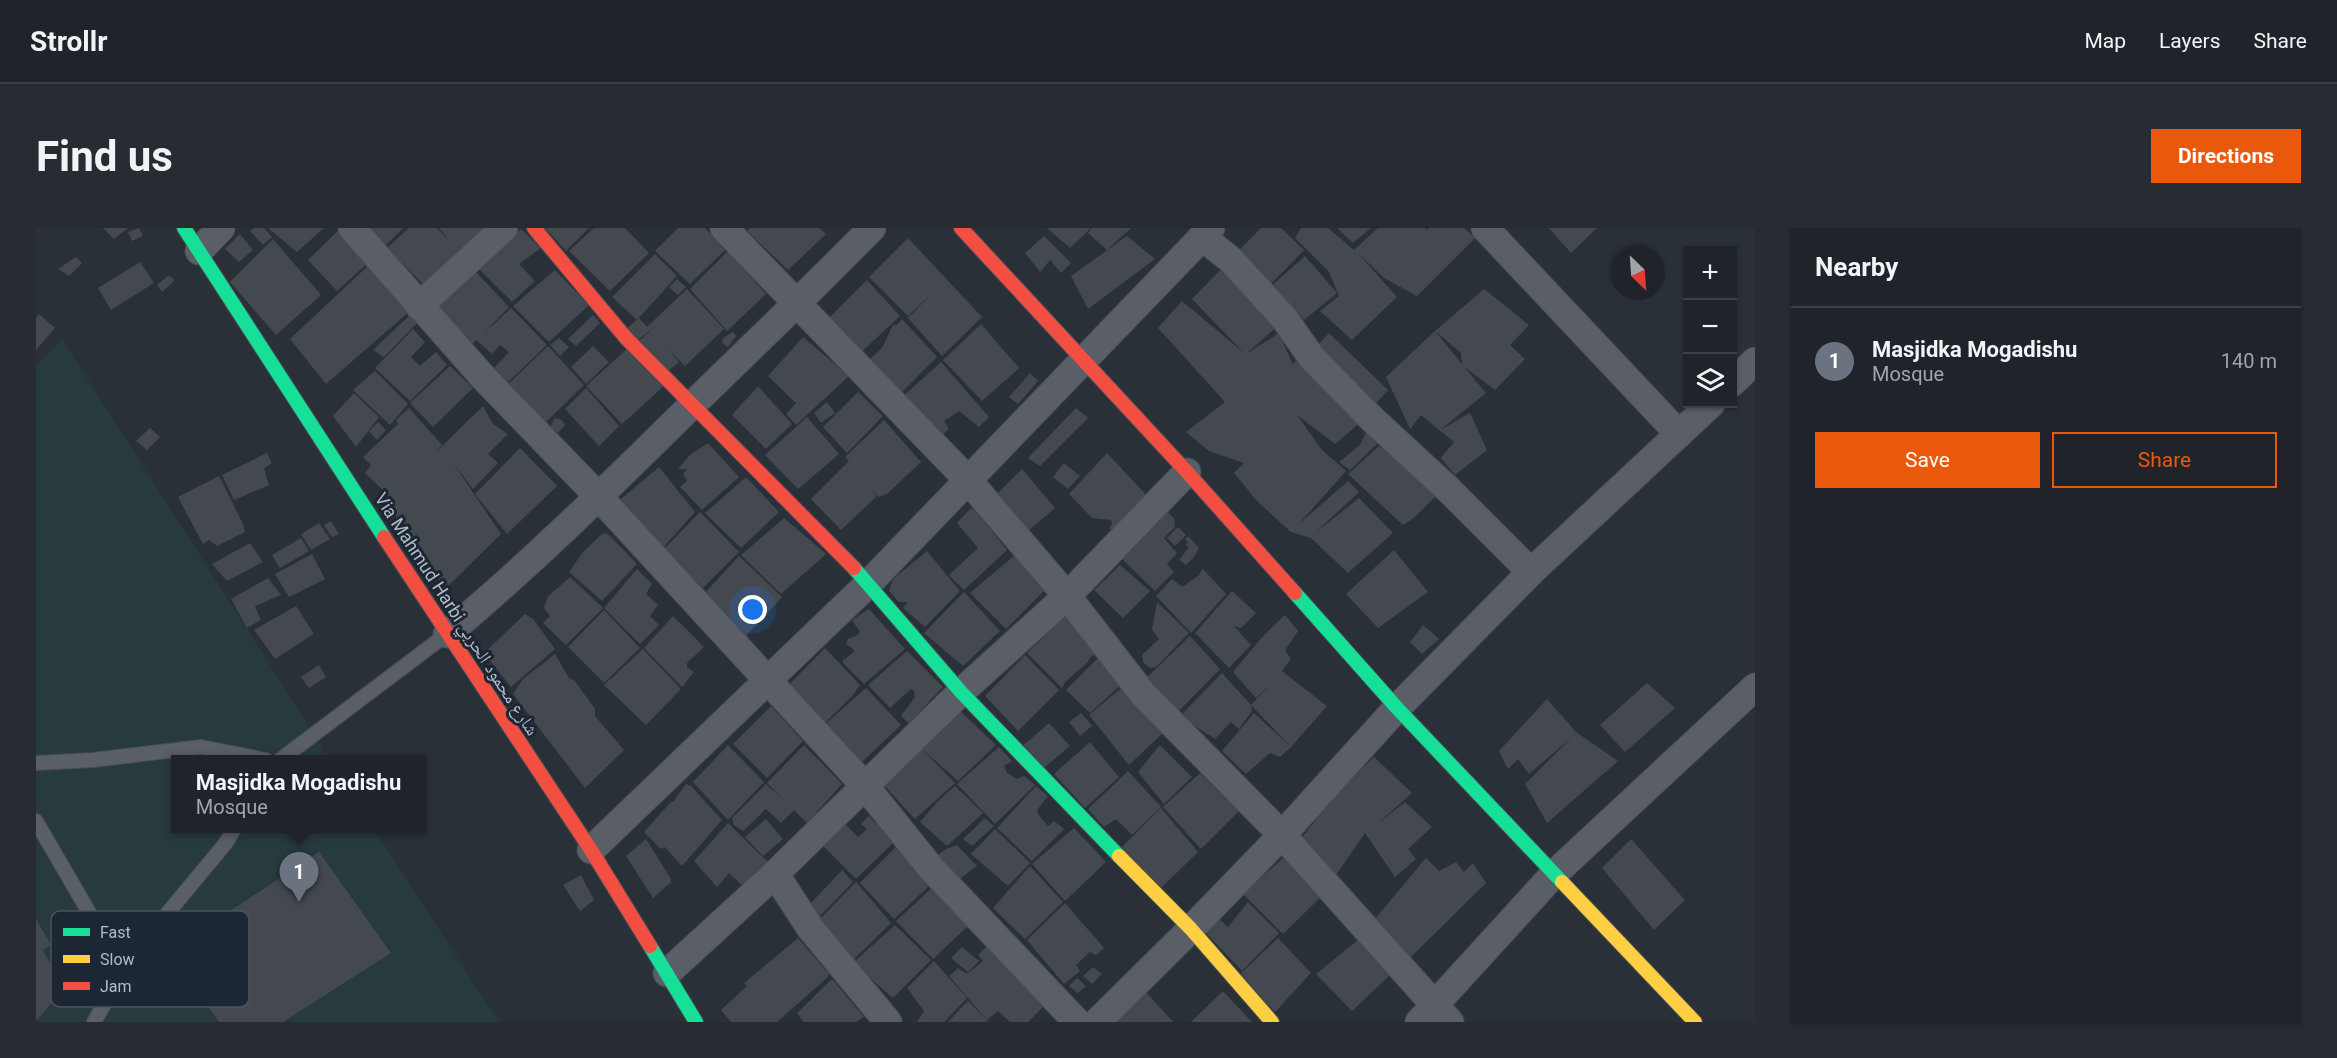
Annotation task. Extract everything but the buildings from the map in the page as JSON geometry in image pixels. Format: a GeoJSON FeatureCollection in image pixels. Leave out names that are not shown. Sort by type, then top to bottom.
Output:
{"type":"FeatureCollection","features":[{"type":"Feature","properties":{"kind":"street","name":"Via Mahmud Harbi شارع محمود الحربي"},"geometry":{"type":"LineString","coordinates":[[184,228],[447,634],[591,850],[696,1022]]}},
{"type":"Feature","properties":{"kind":"street"},"geometry":{"type":"LineString","coordinates":[[199,251],[222,228]]}},
{"type":"Feature","properties":{"kind":"street"},"geometry":{"type":"LineString","coordinates":[[352,228],[482,376],[599,497],[865,786],[930,867],[1077,1022]]}},
{"type":"Feature","properties":{"kind":"street"},"geometry":{"type":"LineString","coordinates":[[419,306],[504,228]]}},
{"type":"Feature","properties":{"kind":"street"},"geometry":{"type":"LineString","coordinates":[[534,228],[626,338],[869,583],[961,692],[1191,929],[1272,1022]]}},
{"type":"Feature","properties":{"kind":"street"},"geometry":{"type":"LineString","coordinates":[[724,228],[967,479],[1066,596],[1143,694],[1282,834],[1434,1016],[1554,874],[1755,687]]}},
{"type":"Feature","properties":{"kind":"street"},"geometry":{"type":"LineString","coordinates":[[447,634],[489,599],[599,497],[872,228]]}},
{"type":"Feature","properties":{"kind":"street"},"geometry":{"type":"LineString","coordinates":[[961,228],[1187,472],[1397,708],[1695,1022]]}},
{"type":"Feature","properties":{"kind":"street"},"geometry":{"type":"LineString","coordinates":[[1485,228],[1679,434]]}},
{"type":"Feature","properties":{"kind":"street"},"geometry":{"type":"LineString","coordinates":[[591,850],[869,583],[967,479],[1084,362],[1206,232],[1284,318],[1312,358],[1531,572]]}},
{"type":"Feature","properties":{"kind":"street"},"geometry":{"type":"LineString","coordinates":[[1737,378],[1755,361]]}},
{"type":"Feature","properties":{"kind":"street"},"geometry":{"type":"LineString","coordinates":[[1097,1022],[1191,929],[1397,708],[1531,572],[1707,408]]}},
{"type":"Feature","properties":{"kind":"street"},"geometry":{"type":"LineString","coordinates":[[667,973],[775,874],[961,692],[1066,596],[1187,472]]}},
{"type":"Feature","properties":{"kind":"street"},"geometry":{"type":"LineString","coordinates":[[775,874],[811,929],[888,1022]]}},
{"type":"Feature","properties":{"kind":"lane"},"geometry":{"type":"LineString","coordinates":[[285,755],[447,634]]}},
{"type":"Feature","properties":{"kind":"lane"},"geometry":{"type":"LineString","coordinates":[[36,763],[93,760],[201,747],[244,755]]}},
{"type":"Feature","properties":{"kind":"lane"},"geometry":{"type":"LineString","coordinates":[[36,821],[88,911]]}},
{"type":"Feature","properties":{"kind":"lane"},"geometry":{"type":"LineString","coordinates":[[169,911],[232,833]]}},
{"type":"Feature","properties":{"kind":"lane"},"geometry":{"type":"LineString","coordinates":[[94,1022],[103,1007]]}},
{"type":"Feature","properties":{"kind":"green space"},"geometry":{"type":"Polygon","coordinates":[[[62,339],[327,755],[171,755],[171,833],[377,833],[499,1022],[36,1022],[36,366],[62,339]]]}},
{"type":"Feature","properties":{"kind":"traffic: fast"},"geometry":{"type":"LineString","coordinates":[[184,228],[384,537]]}},
{"type":"Feature","properties":{"kind":"traffic: fast"},"geometry":{"type":"LineString","coordinates":[[854,568],[961,692],[1119,856]]}},
{"type":"Feature","properties":{"kind":"traffic: fast"},"geometry":{"type":"LineString","coordinates":[[1295,593],[1397,708],[1562,882]]}},
{"type":"Feature","properties":{"kind":"traffic: fast"},"geometry":{"type":"LineString","coordinates":[[650,946],[696,1022]]}},
{"type":"Feature","properties":{"kind":"traffic: slow"},"geometry":{"type":"LineString","coordinates":[[1119,856],[1191,929],[1272,1022]]}},
{"type":"Feature","properties":{"kind":"traffic: slow"},"geometry":{"type":"LineString","coordinates":[[1562,882],[1695,1022]]}},
{"type":"Feature","properties":{"kind":"traffic: jam"},"geometry":{"type":"LineString","coordinates":[[534,228],[626,338],[854,568]]}},
{"type":"Feature","properties":{"kind":"traffic: jam"},"geometry":{"type":"LineString","coordinates":[[961,228],[1187,472],[1295,593]]}},
{"type":"Feature","properties":{"kind":"traffic: jam"},"geometry":{"type":"LineString","coordinates":[[384,537],[591,850],[650,946]]}},
{"type":"Feature","properties":{"kind":"place","name":"Masjidka Mogadishu"},"geometry":{"type":"Point","coordinates":[299,902]}}]}
